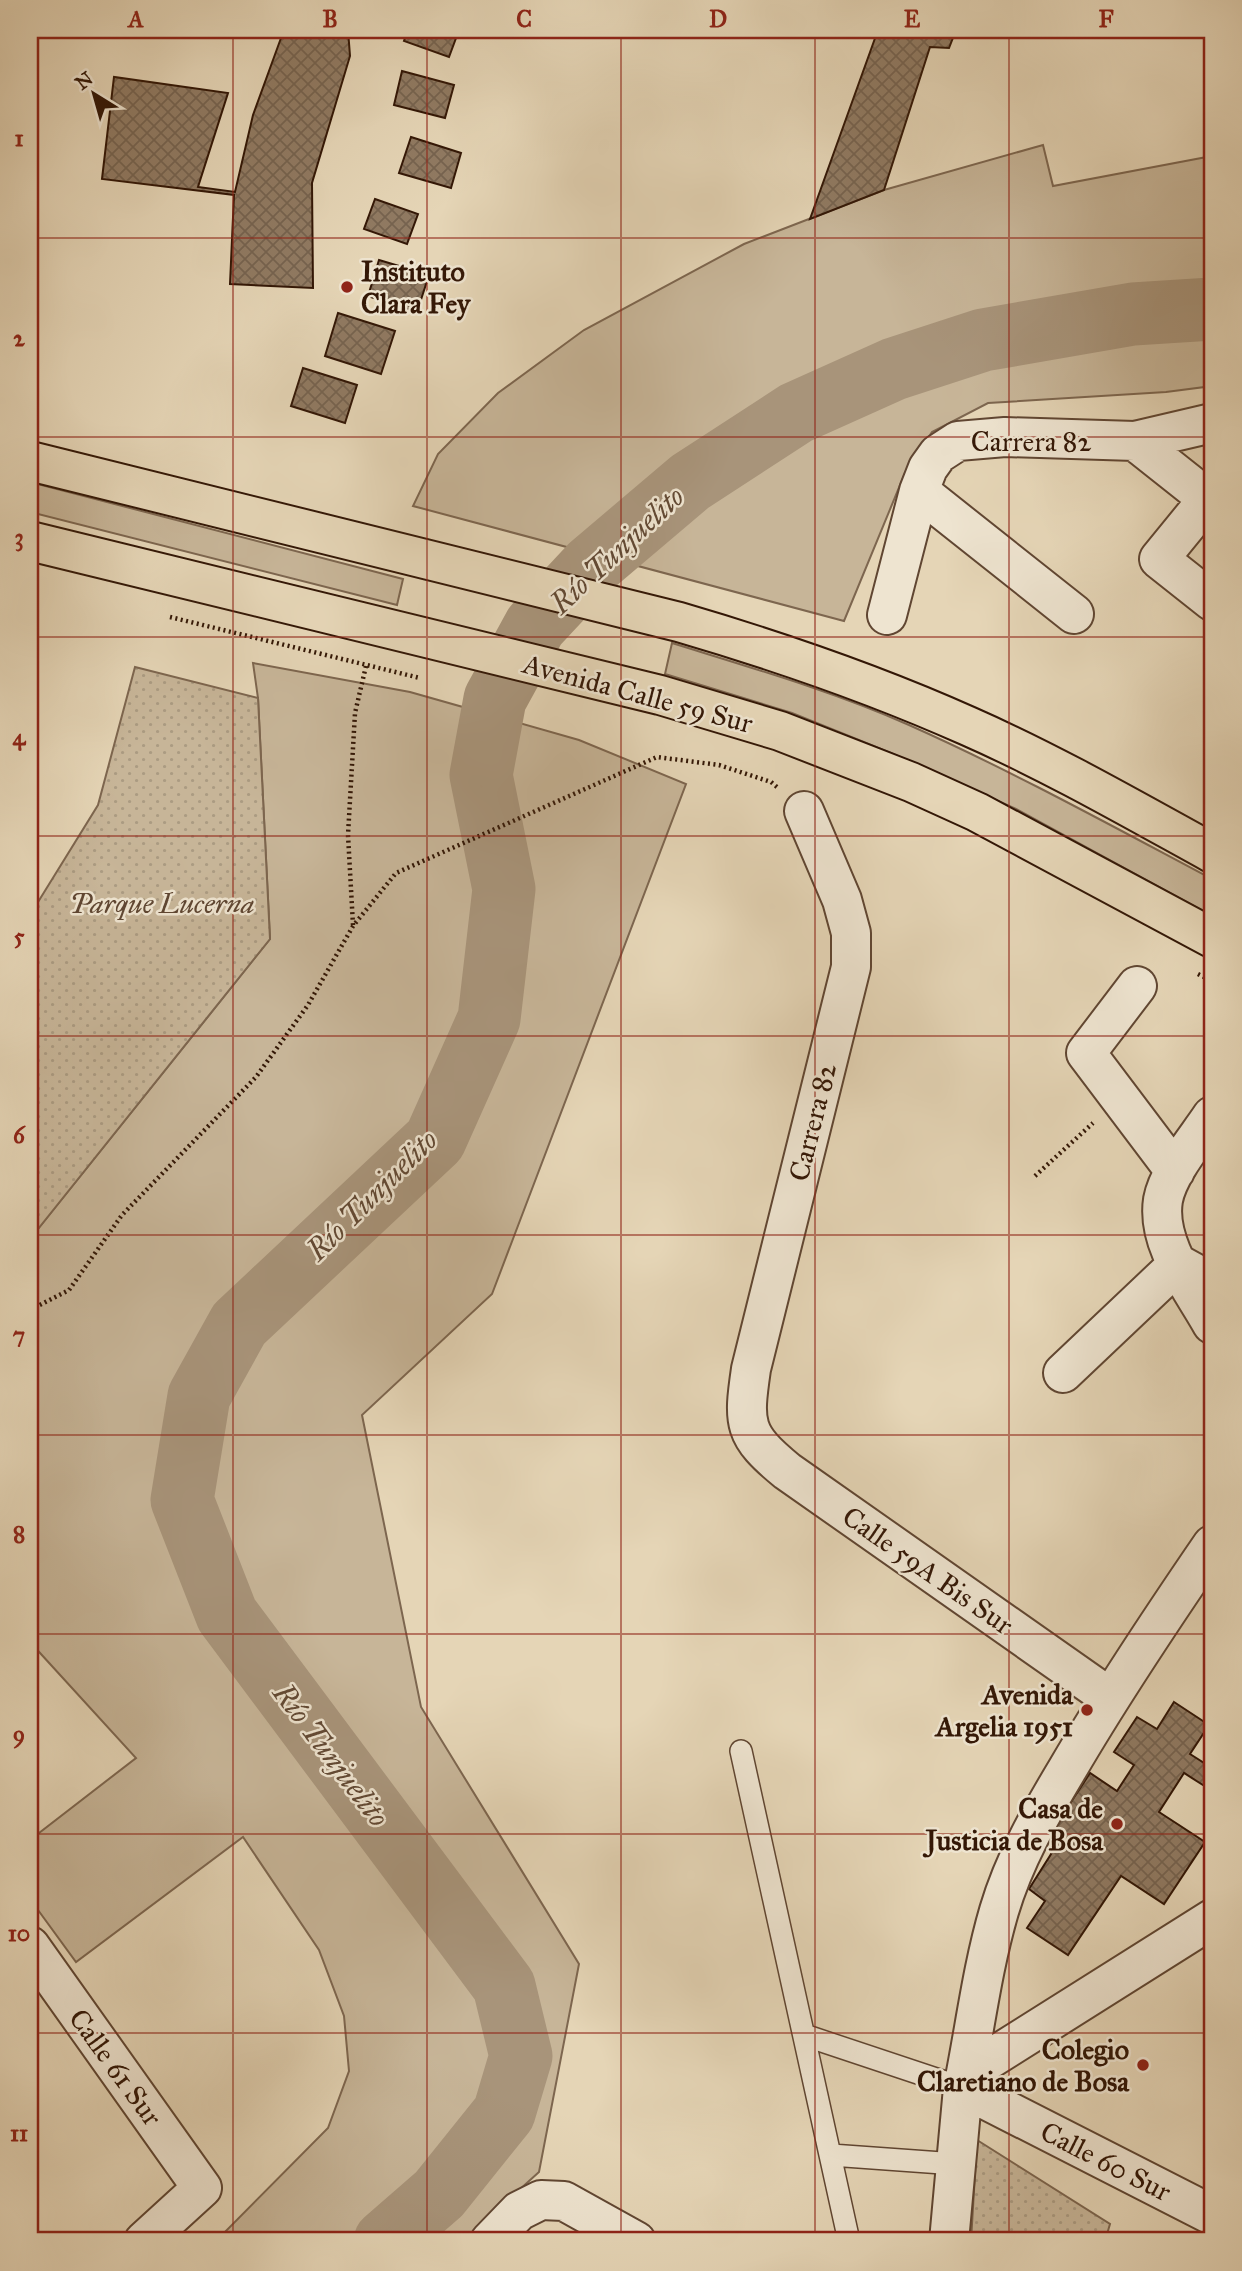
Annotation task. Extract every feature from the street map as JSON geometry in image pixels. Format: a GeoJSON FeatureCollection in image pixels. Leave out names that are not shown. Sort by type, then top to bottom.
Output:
{"type":"FeatureCollection","features":[{"type":"Feature","properties":{"kind":"main road"},"geometry":{"type":"LineString","coordinates":[[30,461],[679,622],[824,668],[971,727],[1089,786],[1212,853]]}},
{"type":"Feature","properties":{"kind":"main road","name":"Avenida Calle 59 Sur"},"geometry":{"type":"LineString","coordinates":[[30,541],[660,695],[780,731],[911,782],[976,813],[1212,938]]}},
{"type":"Feature","properties":{"kind":"street","name":"Carrera 82"},"geometry":{"type":"LineString","coordinates":[[887,615],[919,491],[928,468],[938,454],[958,441],[1005,437],[1135,441],[1212,423]]}},
{"type":"Feature","properties":{"kind":"street"},"geometry":{"type":"LineString","coordinates":[[1135,441],[1208,499],[1159,559],[1212,601]]}},
{"type":"Feature","properties":{"kind":"street"},"geometry":{"type":"LineString","coordinates":[[919,491],[1074,614]]}},
{"type":"Feature","properties":{"kind":"street","name":"Carrera 82"},"geometry":{"type":"LineString","coordinates":[[753,1437],[745,1409],[751,1369],[850,967],[851,933],[842,900],[804,811]]}},
{"type":"Feature","properties":{"kind":"street"},"geometry":{"type":"LineString","coordinates":[[1137,986],[1086,1053],[1175,1171]]}},
{"type":"Feature","properties":{"kind":"street"},"geometry":{"type":"LineString","coordinates":[[1212,1116],[1175,1171],[1163,1200],[1164,1228],[1173,1255],[1212,1324]]}},
{"type":"Feature","properties":{"kind":"street"},"geometry":{"type":"LineString","coordinates":[[1173,1255],[1212,1283]]}},
{"type":"Feature","properties":{"kind":"street"},"geometry":{"type":"LineString","coordinates":[[1063,1373],[1173,1255]]}},
{"type":"Feature","properties":{"kind":"street","name":"Calle 59A Bis Sur"},"geometry":{"type":"LineString","coordinates":[[753,1437],[764,1452],[787,1471],[1109,1697]]}},
{"type":"Feature","properties":{"kind":"street"},"geometry":{"type":"LineString","coordinates":[[949,2241],[964,2081],[987,1957],[999,1909],[1044,1808],[1109,1697],[1212,1545]]}},
{"type":"Feature","properties":{"kind":"street"},"geometry":{"type":"LineString","coordinates":[[964,2081],[1212,1919]]}},
{"type":"Feature","properties":{"kind":"street","name":"Calle 61 Sur"},"geometry":{"type":"LineString","coordinates":[[30,1947],[202,2188],[144,2241]]}},
{"type":"Feature","properties":{"kind":"street","name":"Calle 60 Sur"},"geometry":{"type":"LineString","coordinates":[[964,2081],[1212,2215]]}},
{"type":"Feature","properties":{"kind":"street"},"geometry":{"type":"LineString","coordinates":[[490,2241],[519,2211],[541,2200],[564,2201],[636,2241]]}},
{"type":"Feature","properties":{"kind":"lane"},"geometry":{"type":"LineString","coordinates":[[741,1751],[849,2241]]}},
{"type":"Feature","properties":{"kind":"lane"},"geometry":{"type":"LineString","coordinates":[[804,2035],[964,2081]]}},
{"type":"Feature","properties":{"kind":"lane"},"geometry":{"type":"LineString","coordinates":[[831,2155],[956,2164]]}},
{"type":"Feature","properties":{"kind":"path"},"geometry":{"type":"LineString","coordinates":[[164,615],[374,668]]}},
{"type":"Feature","properties":{"kind":"path"},"geometry":{"type":"LineString","coordinates":[[353,926],[349,821],[355,713],[366,666]]}},
{"type":"Feature","properties":{"kind":"path"},"geometry":{"type":"LineString","coordinates":[[30,1310],[69,1290],[122,1215],[256,1077],[308,1005],[353,926],[396,873],[657,757],[719,765],[771,782],[804,811]]}},
{"type":"Feature","properties":{"kind":"path"},"geometry":{"type":"LineString","coordinates":[[1190,970],[1212,981]]}},
{"type":"Feature","properties":{"kind":"path"},"geometry":{"type":"LineString","coordinates":[[1035,1176],[1119,1099]]}},
{"type":"Feature","properties":{"kind":"green space"},"geometry":{"type":"Polygon","coordinates":[[[1043,145],[1053,186],[1212,156],[1212,386],[1166,392],[988,403],[932,432],[905,473],[844,621],[413,506],[438,454],[498,393],[584,330],[744,244],[884,190],[1043,145]]]}},
{"type":"Feature","properties":{"kind":"green space"},"geometry":{"type":"Polygon","coordinates":[[[30,482],[403,579],[397,605],[30,512],[30,482]]]}},
{"type":"Feature","properties":{"kind":"green space"},"geometry":{"type":"Polygon","coordinates":[[[672,643],[851,701],[909,725],[1024,780],[1212,879],[1212,916],[1016,809],[891,753],[792,713],[665,674],[672,643]]]}},
{"type":"Feature","properties":{"kind":"green space"},"geometry":{"type":"Polygon","coordinates":[[[253,663],[410,692],[579,740],[686,784],[492,1294],[362,1415],[421,1707],[579,1964],[539,2172],[463,2241],[216,2241],[328,2128],[349,2071],[344,2016],[319,1950],[243,1837],[76,1962],[30,1899],[30,1840],[136,1758],[30,1642],[30,1239],[270,939],[258,698],[253,663]]]}},
{"type":"Feature","properties":{"kind":"green space","name":"Parque Lucerna"},"geometry":{"type":"Polygon","coordinates":[[[135,667],[258,698],[270,939],[30,1239],[30,915],[98,805],[135,667]]]}},
{"type":"Feature","properties":{"kind":"green space"},"geometry":{"type":"Polygon","coordinates":[[[977,2140],[1110,2224],[1105,2241],[971,2241],[977,2140]]]}},
{"type":"Feature","properties":{"kind":"building"},"geometry":{"type":"Polygon","coordinates":[[[280,30],[348,30],[350,56],[312,183],[313,288],[230,284],[234,195],[102,179],[114,77],[228,93],[198,187],[235,192],[253,115],[281,38],[280,30]]]}},
{"type":"Feature","properties":{"kind":"building"},"geometry":{"type":"Polygon","coordinates":[[[408,30],[459,30],[449,57],[404,41],[408,30]]]}},
{"type":"Feature","properties":{"kind":"building"},"geometry":{"type":"Polygon","coordinates":[[[878,30],[956,30],[949,48],[930,47],[884,190],[810,219],[878,30]]]}},
{"type":"Feature","properties":{"kind":"building"},"geometry":{"type":"Polygon","coordinates":[[[402,71],[454,85],[445,118],[394,105],[402,71]]]}},
{"type":"Feature","properties":{"kind":"building"},"geometry":{"type":"Polygon","coordinates":[[[411,137],[461,153],[451,188],[399,173],[411,137]]]}},
{"type":"Feature","properties":{"kind":"building"},"geometry":{"type":"Polygon","coordinates":[[[375,199],[418,214],[407,244],[364,229],[375,199]]]}},
{"type":"Feature","properties":{"kind":"building"},"geometry":{"type":"Polygon","coordinates":[[[379,260],[429,275],[417,312],[368,296],[379,260]]]}},
{"type":"Feature","properties":{"kind":"building"},"geometry":{"type":"Polygon","coordinates":[[[338,313],[395,331],[381,374],[325,356],[338,313]]]}},
{"type":"Feature","properties":{"kind":"building"},"geometry":{"type":"Polygon","coordinates":[[[303,368],[357,385],[345,423],[291,406],[303,368]]]}},
{"type":"Feature","properties":{"kind":"building","name":"Casa de Justicia de Bosa"},"geometry":{"type":"Polygon","coordinates":[[[1174,1702],[1209,1725],[1190,1754],[1212,1768],[1212,1778],[1206,1787],[1184,1773],[1159,1812],[1205,1842],[1164,1904],[1121,1876],[1068,1955],[1027,1928],[1045,1901],[1029,1889],[1058,1843],[1048,1837],[1090,1773],[1117,1791],[1134,1765],[1114,1752],[1137,1717],[1157,1729],[1174,1702]]]}},
{"type":"Feature","properties":{"kind":"waterway","name":"Río Tunjuelito"},"geometry":{"type":"LineString","coordinates":[[385,2241],[439,2194],[504,2113],[521,2056],[504,1986],[227,1615],[182,1500],[199,1396],[239,1324],[435,1140],[489,1019],[504,889],[481,775],[495,699],[535,626],[591,566],[690,482],[796,413],[894,369],[983,340],[1133,314],[1212,309]]}},
{"type":"Feature","properties":{"kind":"place","name":"Instituto Clara Fey"},"geometry":{"type":"Point","coordinates":[347,287]}},
{"type":"Feature","properties":{"kind":"place","name":"Avenida Argelia 1951"},"geometry":{"type":"Point","coordinates":[1087,1710]}},
{"type":"Feature","properties":{"kind":"place","name":"Casa de Justicia de Bosa"},"geometry":{"type":"Point","coordinates":[1117,1824]}},
{"type":"Feature","properties":{"kind":"place","name":"Colegio Claretiano de Bosa"},"geometry":{"type":"Point","coordinates":[1143,2065]}}]}
